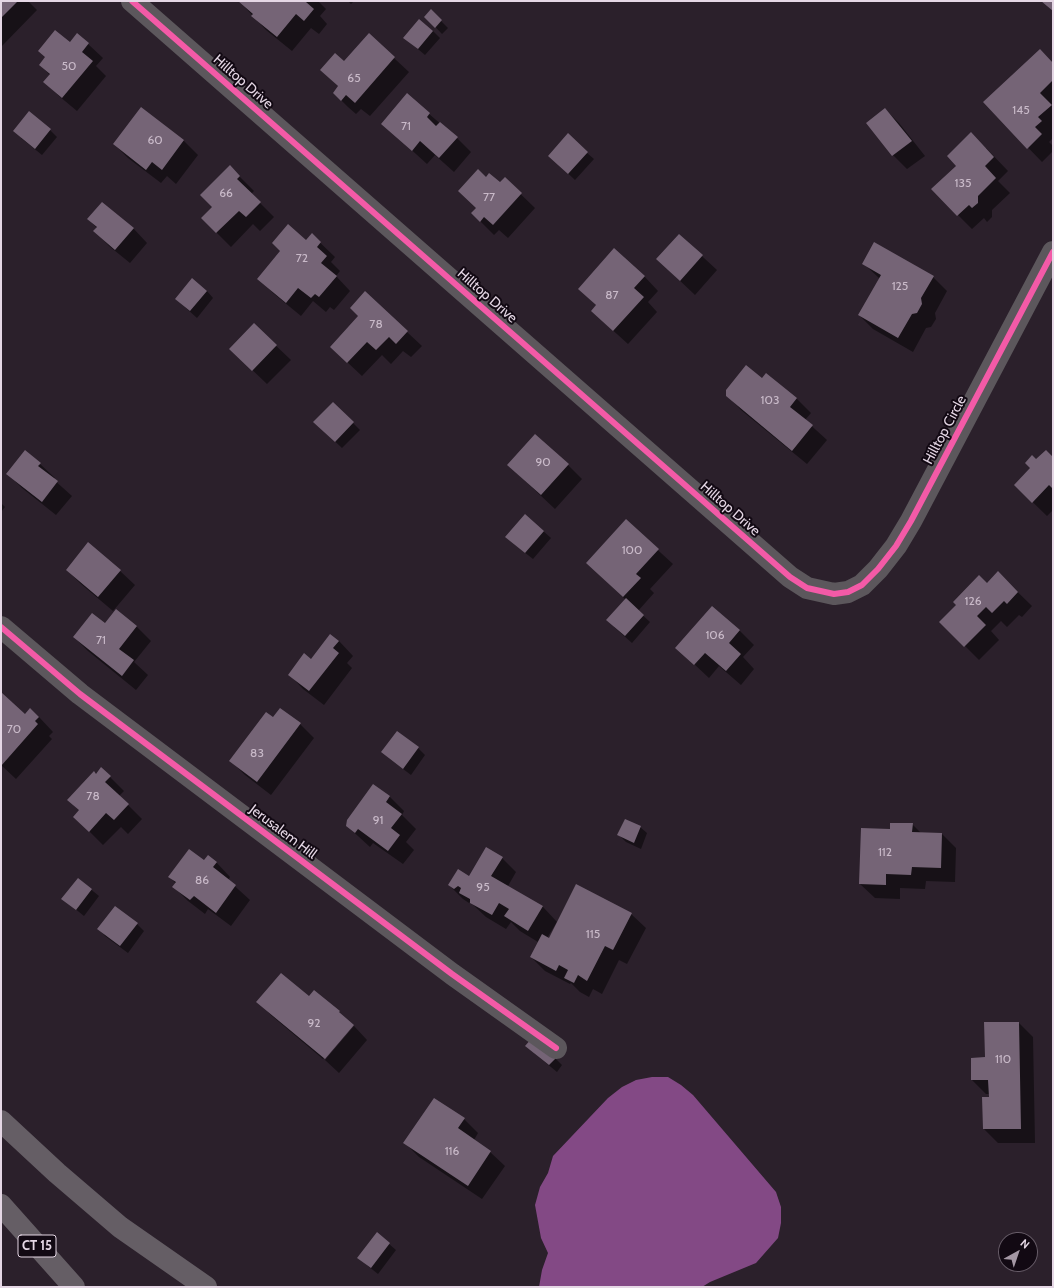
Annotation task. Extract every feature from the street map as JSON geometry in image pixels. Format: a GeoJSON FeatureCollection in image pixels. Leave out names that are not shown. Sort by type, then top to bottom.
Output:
{"type":"FeatureCollection","features":[{"type":"Feature","properties":{"kind":"highway"},"geometry":{"type":"LineString","coordinates":[[1,1121],[57,1173],[120,1227],[206,1287]]}},
{"type":"Feature","properties":{"kind":"highway","name":"CT 15"},"geometry":{"type":"LineString","coordinates":[[1,1206],[74,1287]]}},
{"type":"Feature","properties":{"kind":"street","name":"Hilltop Drive"},"geometry":{"type":"LineString","coordinates":[[132,1],[790,577],[807,588],[834,594]]}},
{"type":"Feature","properties":{"kind":"street","name":"Hilltop Circle"},"geometry":{"type":"LineString","coordinates":[[834,594],[848,592],[862,585],[878,569],[896,546],[911,521],[1053,252]]}},
{"type":"Feature","properties":{"kind":"street","name":"Jerusalem Hill"},"geometry":{"type":"LineString","coordinates":[[1,627],[80,694],[452,974],[556,1048]]}},
{"type":"Feature","properties":{"kind":"shaded area"},"geometry":{"type":"Polygon","coordinates":[[[652,1077],[668,1077],[693,1095],[776,1192],[781,1207],[781,1223],[778,1238],[756,1263],[710,1282],[702,1287],[539,1287],[542,1270],[548,1253],[541,1238],[535,1205],[540,1187],[548,1173],[553,1156],[608,1098],[622,1087],[636,1080],[652,1077]]]}},
{"type":"Feature","properties":{"kind":"building"},"geometry":{"type":"Polygon","coordinates":[[[1,1],[18,1],[1,18],[1,1]]]}},
{"type":"Feature","properties":{"kind":"building"},"geometry":{"type":"Polygon","coordinates":[[[238,1],[307,1],[306,2],[314,9],[304,21],[296,14],[277,37],[251,16],[253,14],[238,1]]]}},
{"type":"Feature","properties":{"kind":"building"},"geometry":{"type":"Polygon","coordinates":[[[1041,1],[1053,1],[1053,11],[1041,1]]]}},
{"type":"Feature","properties":{"kind":"building"},"geometry":{"type":"Polygon","coordinates":[[[431,9],[442,20],[435,28],[424,17],[431,9]]]}},
{"type":"Feature","properties":{"kind":"building"},"geometry":{"type":"Polygon","coordinates":[[[419,19],[433,31],[418,49],[403,38],[419,19]]]}},
{"type":"Feature","properties":{"kind":"building"},"geometry":{"type":"Polygon","coordinates":[[[55,30],[70,42],[77,33],[89,43],[82,52],[93,61],[62,98],[43,82],[50,74],[39,65],[45,57],[38,51],[55,30]]]}},
{"type":"Feature","properties":{"kind":"building"},"geometry":{"type":"Polygon","coordinates":[[[369,33],[395,57],[355,103],[346,95],[341,101],[333,93],[338,86],[320,70],[335,53],[344,61],[369,33]]]}},
{"type":"Feature","properties":{"kind":"building"},"geometry":{"type":"Polygon","coordinates":[[[1040,49],[1053,63],[1053,80],[1040,93],[1052,105],[1038,117],[1042,121],[1035,127],[1042,134],[1027,149],[983,102],[1040,49]]]}},
{"type":"Feature","properties":{"kind":"building"},"geometry":{"type":"Polygon","coordinates":[[[407,93],[430,113],[427,117],[436,126],[440,122],[458,137],[439,158],[420,141],[412,151],[381,124],[407,93]]]}},
{"type":"Feature","properties":{"kind":"building"},"geometry":{"type":"Polygon","coordinates":[[[141,107],[184,140],[162,170],[152,162],[146,170],[113,144],[141,107]]]}},
{"type":"Feature","properties":{"kind":"building"},"geometry":{"type":"Polygon","coordinates":[[[885,108],[912,141],[892,156],[866,123],[885,108]]]}},
{"type":"Feature","properties":{"kind":"building"},"geometry":{"type":"Polygon","coordinates":[[[29,111],[51,129],[35,149],[13,131],[29,111]]]}},
{"type":"Feature","properties":{"kind":"building"},"geometry":{"type":"Polygon","coordinates":[[[971,132],[994,157],[985,166],[996,178],[978,196],[978,203],[972,208],[969,205],[957,216],[931,189],[956,166],[947,156],[971,132]]]}},
{"type":"Feature","properties":{"kind":"building"},"geometry":{"type":"Polygon","coordinates":[[[568,133],[588,152],[568,174],[548,156],[568,133]]]}},
{"type":"Feature","properties":{"kind":"building"},"geometry":{"type":"Polygon","coordinates":[[[230,165],[240,176],[237,179],[261,202],[246,217],[239,211],[216,233],[201,218],[212,207],[200,195],[230,165]]]}},
{"type":"Feature","properties":{"kind":"building"},"geometry":{"type":"Polygon","coordinates":[[[478,169],[486,177],[489,173],[500,182],[505,177],[522,193],[493,225],[484,217],[480,222],[471,213],[476,208],[458,191],[478,169]]]}},
{"type":"Feature","properties":{"kind":"building"},"geometry":{"type":"Polygon","coordinates":[[[102,202],[134,228],[115,250],[93,231],[97,227],[87,219],[102,202]]]}},
{"type":"Feature","properties":{"kind":"building"},"geometry":{"type":"Polygon","coordinates":[[[288,224],[306,240],[312,233],[321,242],[317,247],[327,256],[321,263],[337,276],[319,297],[315,294],[311,298],[298,288],[286,303],[257,279],[280,251],[272,243],[288,224]]]}},
{"type":"Feature","properties":{"kind":"building"},"geometry":{"type":"Polygon","coordinates":[[[679,234],[703,255],[680,281],[656,259],[679,234]]]}},
{"type":"Feature","properties":{"kind":"building"},"geometry":{"type":"Polygon","coordinates":[[[874,242],[934,276],[921,298],[922,304],[917,313],[912,314],[898,338],[858,315],[881,275],[862,264],[874,242]]]}},
{"type":"Feature","properties":{"kind":"building"},"geometry":{"type":"Polygon","coordinates":[[[614,248],[645,276],[634,288],[644,297],[613,331],[591,311],[596,305],[578,289],[614,248]]]}},
{"type":"Feature","properties":{"kind":"building"},"geometry":{"type":"Polygon","coordinates":[[[192,278],[207,291],[190,311],[175,299],[192,278]]]}},
{"type":"Feature","properties":{"kind":"building"},"geometry":{"type":"Polygon","coordinates":[[[365,291],[408,331],[396,344],[389,337],[376,350],[367,342],[347,363],[330,347],[358,316],[350,308],[365,291]]]}},
{"type":"Feature","properties":{"kind":"building"},"geometry":{"type":"Polygon","coordinates":[[[254,323],[277,345],[252,371],[229,349],[254,323]]]}},
{"type":"Feature","properties":{"kind":"building"},"geometry":{"type":"Polygon","coordinates":[[[746,365],[762,378],[766,373],[797,398],[790,407],[813,425],[792,451],[726,396],[726,390],[746,365]]]}},
{"type":"Feature","properties":{"kind":"building"},"geometry":{"type":"Polygon","coordinates":[[[333,402],[354,422],[335,442],[313,422],[333,402]]]}},
{"type":"Feature","properties":{"kind":"building"},"geometry":{"type":"Polygon","coordinates":[[[535,434],[569,464],[541,495],[507,465],[535,434]]]}},
{"type":"Feature","properties":{"kind":"building"},"geometry":{"type":"Polygon","coordinates":[[[25,450],[41,463],[38,466],[58,481],[42,502],[6,474],[25,450]]]}},
{"type":"Feature","properties":{"kind":"building"},"geometry":{"type":"Polygon","coordinates":[[[1046,450],[1053,457],[1053,489],[1049,485],[1032,503],[1014,485],[1030,468],[1025,463],[1032,455],[1036,459],[1046,450]]]}},
{"type":"Feature","properties":{"kind":"building"},"geometry":{"type":"Polygon","coordinates":[[[525,514],[544,531],[525,553],[505,537],[525,514]]]}},
{"type":"Feature","properties":{"kind":"building"},"geometry":{"type":"Polygon","coordinates":[[[626,519],[659,549],[636,574],[641,578],[623,597],[586,563],[626,519]]]}},
{"type":"Feature","properties":{"kind":"building"},"geometry":{"type":"Polygon","coordinates":[[[88,542],[121,570],[98,597],[66,570],[88,542]]]}},
{"type":"Feature","properties":{"kind":"building"},"geometry":{"type":"Polygon","coordinates":[[[998,571],[1018,592],[1007,604],[1004,601],[992,613],[986,607],[977,616],[986,625],[964,647],[939,622],[956,605],[953,602],[979,575],[987,583],[998,571]]]}},
{"type":"Feature","properties":{"kind":"building"},"geometry":{"type":"Polygon","coordinates":[[[626,598],[644,615],[625,636],[606,620],[626,598]]]}},
{"type":"Feature","properties":{"kind":"building"},"geometry":{"type":"Polygon","coordinates":[[[712,606],[740,630],[729,643],[741,654],[726,671],[705,653],[694,665],[675,648],[712,606]]]}},
{"type":"Feature","properties":{"kind":"building"},"geometry":{"type":"Polygon","coordinates":[[[116,609],[137,626],[119,649],[134,660],[122,676],[73,637],[92,613],[105,623],[116,609]]]}},
{"type":"Feature","properties":{"kind":"building"},"geometry":{"type":"Polygon","coordinates":[[[330,634],[339,641],[333,648],[339,653],[309,691],[288,675],[304,653],[311,659],[330,634]]]}},
{"type":"Feature","properties":{"kind":"building"},"geometry":{"type":"Polygon","coordinates":[[[1,692],[25,714],[30,708],[39,717],[35,721],[38,724],[1,766],[1,692]]]}},
{"type":"Feature","properties":{"kind":"building"},"geometry":{"type":"Polygon","coordinates":[[[280,708],[301,723],[257,782],[229,761],[266,712],[273,717],[280,708]]]}},
{"type":"Feature","properties":{"kind":"building"},"geometry":{"type":"Polygon","coordinates":[[[397,731],[419,747],[403,769],[381,752],[397,731]]]}},
{"type":"Feature","properties":{"kind":"building"},"geometry":{"type":"Polygon","coordinates":[[[101,767],[111,776],[105,782],[129,804],[114,820],[106,813],[89,832],[73,817],[79,810],[67,800],[94,771],[96,774],[101,767]]]}},
{"type":"Feature","properties":{"kind":"building"},"geometry":{"type":"Polygon","coordinates":[[[373,784],[390,796],[386,802],[402,814],[391,828],[400,835],[388,851],[358,829],[355,833],[346,826],[347,820],[373,784]]]}},
{"type":"Feature","properties":{"kind":"building"},"geometry":{"type":"Polygon","coordinates":[[[625,819],[641,826],[634,843],[617,835],[625,819]]]}},
{"type":"Feature","properties":{"kind":"building"},"geometry":{"type":"Polygon","coordinates":[[[890,823],[913,823],[912,832],[942,833],[941,868],[912,867],[911,875],[886,874],[886,885],[859,884],[861,828],[890,829],[890,823]]]}},
{"type":"Feature","properties":{"kind":"building"},"geometry":{"type":"Polygon","coordinates":[[[486,847],[503,857],[491,876],[543,906],[528,931],[504,916],[509,909],[499,903],[492,915],[470,903],[470,899],[459,893],[461,888],[458,886],[454,889],[448,885],[458,869],[469,876],[486,847]]]}},
{"type":"Feature","properties":{"kind":"building"},"geometry":{"type":"Polygon","coordinates":[[[189,849],[204,860],[208,855],[217,862],[213,867],[236,885],[216,913],[194,896],[190,900],[172,887],[176,882],[168,877],[189,849]]]}},
{"type":"Feature","properties":{"kind":"building"},"geometry":{"type":"Polygon","coordinates":[[[78,878],[92,889],[76,910],[61,899],[78,878]]]}},
{"type":"Feature","properties":{"kind":"building"},"geometry":{"type":"Polygon","coordinates":[[[576,884],[632,913],[613,950],[605,946],[587,981],[578,975],[574,983],[564,978],[568,970],[559,965],[556,971],[530,957],[542,934],[549,938],[576,884]]]}},
{"type":"Feature","properties":{"kind":"building"},"geometry":{"type":"Polygon","coordinates":[[[115,906],[138,923],[120,946],[97,929],[115,906]]]}},
{"type":"Feature","properties":{"kind":"building"},"geometry":{"type":"Polygon","coordinates":[[[281,973],[309,996],[314,990],[340,1011],[339,1012],[354,1025],[325,1059],[256,1002],[281,973]]]}},
{"type":"Feature","properties":{"kind":"building"},"geometry":{"type":"Polygon","coordinates":[[[984,1022],[1019,1022],[1021,1129],[983,1129],[982,1097],[989,1097],[988,1080],[971,1080],[971,1058],[985,1057],[984,1022]]]}},
{"type":"Feature","properties":{"kind":"building"},"geometry":{"type":"Polygon","coordinates":[[[532,1038],[556,1058],[549,1065],[525,1046],[532,1038]]]}},
{"type":"Feature","properties":{"kind":"building"},"geometry":{"type":"Polygon","coordinates":[[[434,1098],[465,1118],[458,1128],[491,1151],[468,1186],[403,1143],[434,1098]]]}},
{"type":"Feature","properties":{"kind":"building"},"geometry":{"type":"Polygon","coordinates":[[[377,1232],[390,1243],[371,1268],[357,1258],[377,1232]]]}},
{"type":"Feature","properties":{"kind":"cycle path"},"geometry":{"type":"LineString","coordinates":[[132,1],[790,577],[807,588],[834,594],[848,592],[862,585],[878,569],[896,546],[911,521],[1053,252]]}},
{"type":"Feature","properties":{"kind":"cycle path"},"geometry":{"type":"LineString","coordinates":[[1,627],[80,694],[452,974],[556,1048]]}}]}
